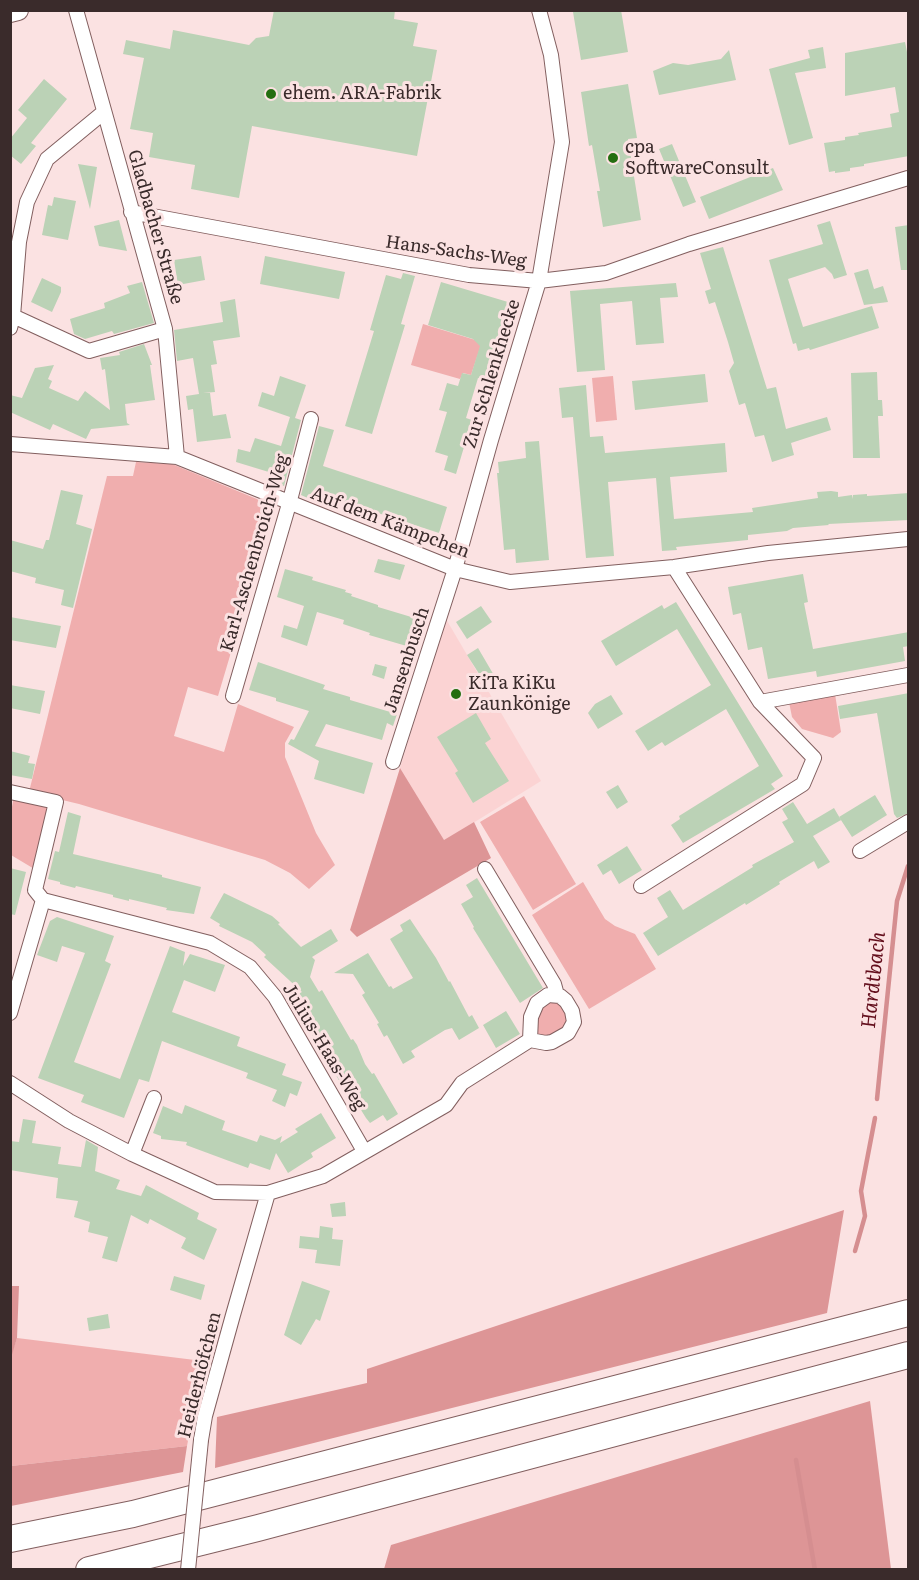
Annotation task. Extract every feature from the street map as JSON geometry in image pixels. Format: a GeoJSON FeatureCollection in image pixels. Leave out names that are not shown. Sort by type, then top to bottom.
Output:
{"type":"FeatureCollection","features":[{"type":"Feature","properties":{"kind":"highway"},"geometry":{"type":"LineString","coordinates":[[10,1539],[156,1509],[909,1313]]}},
{"type":"Feature","properties":{"kind":"highway"},"geometry":{"type":"LineString","coordinates":[[89,1569],[258,1528],[909,1355]]}},
{"type":"Feature","properties":{"kind":"main road"},"geometry":{"type":"LineString","coordinates":[[10,12],[18,10]]}},
{"type":"Feature","properties":{"kind":"street","name":"Gladbacher Straße"},"geometry":{"type":"LineString","coordinates":[[76,10],[165,329],[177,457]]}},
{"type":"Feature","properties":{"kind":"street","name":"Zur Schlenkhecke"},"geometry":{"type":"LineString","coordinates":[[454,569],[539,281],[562,142],[551,55],[539,10]]}},
{"type":"Feature","properties":{"kind":"street"},"geometry":{"type":"LineString","coordinates":[[104,112],[47,159],[27,202],[19,242],[12,322],[89,351],[165,329]]}},
{"type":"Feature","properties":{"kind":"street","name":"Hans-Sachs-Weg"},"geometry":{"type":"LineString","coordinates":[[131,212],[469,275],[539,281],[606,273],[708,238],[909,178]]}},
{"type":"Feature","properties":{"kind":"street","name":"Karl-Aschenbroich-Weg"},"geometry":{"type":"LineString","coordinates":[[233,696],[289,504],[311,419]]}},
{"type":"Feature","properties":{"kind":"street","name":"Auf dem Kämpchen"},"geometry":{"type":"LineString","coordinates":[[10,444],[177,457],[454,569],[510,582],[674,567],[768,553],[909,539]]}},
{"type":"Feature","properties":{"kind":"street"},"geometry":{"type":"LineString","coordinates":[[641,886],[803,784],[814,758],[760,702],[674,567]]}},
{"type":"Feature","properties":{"kind":"street","name":"Jansenbusch"},"geometry":{"type":"LineString","coordinates":[[393,762],[454,569]]}},
{"type":"Feature","properties":{"kind":"street"},"geometry":{"type":"LineString","coordinates":[[760,702],[909,675]]}},
{"type":"Feature","properties":{"kind":"street"},"geometry":{"type":"LineString","coordinates":[[10,792],[56,802],[35,890],[43,900],[10,1013]]}},
{"type":"Feature","properties":{"kind":"street"},"geometry":{"type":"LineString","coordinates":[[860,851],[909,822]]}},
{"type":"Feature","properties":{"kind":"street"},"geometry":{"type":"LineString","coordinates":[[485,869],[554,984],[557,995]]}},
{"type":"Feature","properties":{"kind":"street","name":"Julius-Haas-Weg"},"geometry":{"type":"LineString","coordinates":[[43,900],[210,943],[250,967],[275,997],[364,1151]]}},
{"type":"Feature","properties":{"kind":"street"},"geometry":{"type":"LineString","coordinates":[[10,1083],[69,1121],[132,1154],[215,1192],[268,1193],[323,1176],[446,1105],[462,1083],[530,1040],[552,1042],[568,1033],[574,1022],[572,1011],[566,1001],[557,995],[548,996],[537,1003],[531,1017],[530,1040]]}},
{"type":"Feature","properties":{"kind":"street"},"geometry":{"type":"LineString","coordinates":[[132,1154],[154,1098]]}},
{"type":"Feature","properties":{"kind":"street","name":"Heiderhöfchen"},"geometry":{"type":"LineString","coordinates":[[188,1569],[205,1416],[268,1193]]}},
{"type":"Feature","properties":{"kind":"shaded area"},"geometry":{"type":"Polygon","coordinates":[[[423,324],[482,342],[471,375],[463,373],[460,379],[411,365],[423,324]]]}},
{"type":"Feature","properties":{"kind":"shaded area"},"geometry":{"type":"Polygon","coordinates":[[[613,376],[617,420],[596,422],[592,378],[613,376]]]}},
{"type":"Feature","properties":{"kind":"shaded area"},"geometry":{"type":"Polygon","coordinates":[[[136,462],[172,464],[257,499],[265,506],[271,518],[218,696],[188,687],[174,736],[224,752],[238,704],[294,727],[285,743],[285,757],[316,833],[335,865],[309,889],[290,873],[265,860],[79,804],[29,792],[107,476],[133,476],[136,462]]]}},
{"type":"Feature","properties":{"kind":"shaded area","name":"KiTa KiKu Zaunkönige"},"geometry":{"type":"Polygon","coordinates":[[[446,619],[541,781],[444,841],[400,768],[446,619]]]}},
{"type":"Feature","properties":{"kind":"shaded area"},"geometry":{"type":"Polygon","coordinates":[[[835,694],[841,732],[833,738],[802,729],[792,717],[789,702],[835,694]]]}},
{"type":"Feature","properties":{"kind":"shaded area"},"geometry":{"type":"Polygon","coordinates":[[[400,768],[444,840],[474,822],[491,858],[357,937],[350,930],[400,768]]]}},
{"type":"Feature","properties":{"kind":"shaded area"},"geometry":{"type":"Polygon","coordinates":[[[14,796],[51,805],[36,870],[11,855],[11,812],[14,796]]]}},
{"type":"Feature","properties":{"kind":"shaded area"},"geometry":{"type":"Polygon","coordinates":[[[524,796],[576,884],[533,910],[480,822],[524,796]]]}},
{"type":"Feature","properties":{"kind":"shaded area"},"geometry":{"type":"Polygon","coordinates":[[[583,882],[605,919],[635,934],[656,969],[589,1009],[532,915],[583,882]]]}},
{"type":"Feature","properties":{"kind":"shaded area"},"geometry":{"type":"Polygon","coordinates":[[[558,1000],[569,1017],[565,1028],[547,1039],[537,1036],[536,1023],[544,1004],[558,1000]]]}},
{"type":"Feature","properties":{"kind":"shaded area"},"geometry":{"type":"Polygon","coordinates":[[[844,1210],[827,1313],[215,1468],[217,1417],[367,1383],[367,1369],[844,1210]]]}},
{"type":"Feature","properties":{"kind":"shaded area"},"geometry":{"type":"Polygon","coordinates":[[[11,1286],[19,1286],[17,1338],[11,1358],[11,1286]]]}},
{"type":"Feature","properties":{"kind":"shaded area"},"geometry":{"type":"Polygon","coordinates":[[[17,1338],[203,1361],[187,1446],[11,1466],[10,1358],[17,1338]]]}},
{"type":"Feature","properties":{"kind":"shaded area"},"geometry":{"type":"Polygon","coordinates":[[[870,1401],[891,1569],[384,1569],[391,1545],[870,1401]]]}},
{"type":"Feature","properties":{"kind":"shaded area"},"geometry":{"type":"Polygon","coordinates":[[[187,1446],[183,1472],[11,1506],[11,1466],[187,1446]]]}},
{"type":"Feature","properties":{"kind":"building","name":"ehem. ARA-Fabrik"},"geometry":{"type":"Polygon","coordinates":[[[274,10],[395,10],[394,19],[418,23],[413,46],[437,50],[417,156],[252,126],[239,198],[191,189],[195,165],[149,157],[153,133],[130,129],[144,58],[123,54],[126,40],[170,49],[173,30],[249,45],[256,38],[269,36],[274,10]]]}},
{"type":"Feature","properties":{"kind":"building"},"geometry":{"type":"Polygon","coordinates":[[[621,10],[628,52],[581,60],[573,12],[621,10]]]}},
{"type":"Feature","properties":{"kind":"building"},"geometry":{"type":"Polygon","coordinates":[[[905,42],[909,62],[909,156],[864,164],[864,166],[850,168],[850,171],[829,172],[824,143],[845,140],[845,137],[859,135],[858,133],[892,127],[890,114],[899,112],[895,87],[845,96],[845,53],[905,42]]]}},
{"type":"Feature","properties":{"kind":"building"},"geometry":{"type":"Polygon","coordinates":[[[823,47],[826,68],[795,73],[813,138],[789,145],[769,69],[810,58],[808,50],[823,47]]]}},
{"type":"Feature","properties":{"kind":"building"},"geometry":{"type":"Polygon","coordinates":[[[729,50],[736,80],[659,95],[653,71],[673,63],[688,65],[721,59],[729,50]]]}},
{"type":"Feature","properties":{"kind":"building"},"geometry":{"type":"Polygon","coordinates":[[[44,79],[67,99],[31,143],[36,146],[21,164],[10,155],[10,139],[27,118],[18,110],[44,79]]]}},
{"type":"Feature","properties":{"kind":"building"},"geometry":{"type":"Polygon","coordinates":[[[628,84],[637,138],[628,139],[641,220],[603,227],[597,191],[600,191],[592,145],[589,146],[581,92],[628,84]]]}},
{"type":"Feature","properties":{"kind":"building"},"geometry":{"type":"Polygon","coordinates":[[[672,144],[696,202],[683,207],[659,149],[672,144]]]}},
{"type":"Feature","properties":{"kind":"building"},"geometry":{"type":"Polygon","coordinates":[[[78,164],[97,167],[90,209],[78,164]]]}},
{"type":"Feature","properties":{"kind":"building"},"geometry":{"type":"Polygon","coordinates":[[[773,168],[783,190],[709,219],[700,197],[773,168]]]}},
{"type":"Feature","properties":{"kind":"building"},"geometry":{"type":"Polygon","coordinates":[[[54,197],[76,201],[68,240],[42,235],[48,205],[52,206],[54,197]]]}},
{"type":"Feature","properties":{"kind":"building"},"geometry":{"type":"Polygon","coordinates":[[[119,220],[127,251],[99,246],[94,226],[119,220]]]}},
{"type":"Feature","properties":{"kind":"building"},"geometry":{"type":"Polygon","coordinates":[[[830,221],[847,275],[834,279],[825,267],[788,279],[803,327],[872,306],[879,328],[810,350],[809,348],[798,351],[796,343],[793,344],[769,260],[823,244],[817,225],[830,221]]]}},
{"type":"Feature","properties":{"kind":"building"},"geometry":{"type":"Polygon","coordinates":[[[909,225],[909,270],[901,270],[895,227],[909,225]]]}},
{"type":"Feature","properties":{"kind":"building"},"geometry":{"type":"Polygon","coordinates":[[[723,247],[767,389],[776,387],[786,429],[827,417],[831,430],[791,443],[794,455],[772,462],[764,435],[755,437],[745,403],[739,405],[729,371],[734,363],[728,342],[715,302],[709,304],[705,291],[711,289],[700,253],[723,247]]]}},
{"type":"Feature","properties":{"kind":"building"},"geometry":{"type":"Polygon","coordinates":[[[201,256],[205,280],[178,285],[174,260],[201,256]]]}},
{"type":"Feature","properties":{"kind":"building"},"geometry":{"type":"Polygon","coordinates":[[[265,256],[345,272],[339,299],[260,284],[265,256]]]}},
{"type":"Feature","properties":{"kind":"building"},"geometry":{"type":"Polygon","coordinates":[[[868,269],[874,289],[883,286],[888,302],[864,305],[854,273],[868,269]]]}},
{"type":"Feature","properties":{"kind":"building"},"geometry":{"type":"Polygon","coordinates":[[[403,273],[415,276],[401,324],[405,325],[372,434],[345,426],[374,331],[370,330],[386,275],[401,279],[403,273]]]}},
{"type":"Feature","properties":{"kind":"building"},"geometry":{"type":"Polygon","coordinates":[[[42,278],[61,287],[52,312],[31,302],[42,278]]]}},
{"type":"Feature","properties":{"kind":"building"},"geometry":{"type":"Polygon","coordinates":[[[142,282],[154,323],[85,339],[74,334],[70,319],[105,308],[104,303],[130,293],[127,286],[142,282]]]}},
{"type":"Feature","properties":{"kind":"building"},"geometry":{"type":"Polygon","coordinates":[[[441,282],[508,302],[484,379],[478,378],[466,418],[472,420],[456,474],[444,470],[448,456],[435,452],[447,412],[439,410],[447,383],[458,386],[462,373],[471,375],[480,346],[473,339],[428,325],[441,282]]]}},
{"type":"Feature","properties":{"kind":"building"},"geometry":{"type":"Polygon","coordinates":[[[676,283],[678,297],[660,298],[664,343],[636,345],[632,301],[600,304],[605,370],[577,372],[570,291],[676,283]]]}},
{"type":"Feature","properties":{"kind":"building"},"geometry":{"type":"Polygon","coordinates":[[[235,299],[240,337],[213,341],[217,364],[211,365],[215,392],[203,393],[210,393],[213,416],[226,414],[231,438],[197,442],[193,409],[188,410],[186,396],[199,394],[193,358],[177,361],[174,330],[223,322],[220,302],[235,299]]]}},
{"type":"Feature","properties":{"kind":"building"},"geometry":{"type":"Polygon","coordinates":[[[144,344],[152,365],[150,365],[155,400],[125,404],[127,423],[130,425],[91,429],[86,439],[53,424],[50,430],[10,412],[10,395],[22,398],[35,368],[54,365],[48,379],[52,381],[49,388],[78,401],[85,391],[110,410],[105,369],[102,370],[100,358],[120,355],[119,352],[144,344]]]}},
{"type":"Feature","properties":{"kind":"building"},"geometry":{"type":"Polygon","coordinates":[[[877,372],[878,400],[882,400],[883,416],[878,416],[880,458],[853,458],[851,373],[877,372]]]}},
{"type":"Feature","properties":{"kind":"building"},"geometry":{"type":"Polygon","coordinates":[[[705,374],[708,402],[635,410],[632,381],[705,374]]]}},
{"type":"Feature","properties":{"kind":"building"},"geometry":{"type":"Polygon","coordinates":[[[280,376],[306,385],[295,418],[301,420],[284,486],[269,481],[272,473],[236,462],[238,449],[250,452],[255,438],[281,446],[290,417],[258,406],[262,392],[274,396],[280,376]]]}},
{"type":"Feature","properties":{"kind":"building"},"geometry":{"type":"Polygon","coordinates":[[[586,385],[590,437],[603,436],[605,453],[725,443],[727,472],[670,477],[674,519],[753,512],[752,508],[818,498],[817,492],[831,491],[838,492],[838,497],[852,495],[853,499],[853,495],[909,493],[909,520],[793,528],[787,531],[748,535],[748,540],[676,547],[677,550],[662,551],[656,478],[608,482],[614,556],[586,558],[573,417],[562,418],[559,388],[586,385]]]}},
{"type":"Feature","properties":{"kind":"building"},"geometry":{"type":"Polygon","coordinates":[[[319,426],[334,430],[323,466],[447,507],[439,533],[314,492],[312,500],[301,495],[319,426]]]}},
{"type":"Feature","properties":{"kind":"building"},"geometry":{"type":"Polygon","coordinates":[[[539,441],[549,560],[516,563],[515,549],[504,550],[498,462],[526,458],[525,442],[539,441]]]}},
{"type":"Feature","properties":{"kind":"building"},"geometry":{"type":"Polygon","coordinates":[[[61,490],[83,495],[76,524],[92,529],[73,608],[61,605],[64,590],[35,583],[36,578],[10,571],[10,540],[43,549],[46,540],[49,540],[61,490]]]}},
{"type":"Feature","properties":{"kind":"building"},"geometry":{"type":"Polygon","coordinates":[[[378,559],[405,565],[400,580],[374,572],[378,559]]]}},
{"type":"Feature","properties":{"kind":"building"},"geometry":{"type":"Polygon","coordinates":[[[285,569],[346,590],[345,592],[352,594],[351,596],[378,605],[378,607],[418,619],[410,647],[369,635],[370,633],[343,624],[344,620],[317,612],[307,646],[281,637],[284,625],[297,629],[304,606],[277,597],[285,569]]]}},
{"type":"Feature","properties":{"kind":"building"},"geometry":{"type":"Polygon","coordinates":[[[803,574],[808,602],[804,603],[813,649],[909,632],[909,646],[903,647],[905,661],[817,677],[816,671],[768,679],[762,647],[748,650],[741,613],[733,615],[728,587],[803,574]]]}},
{"type":"Feature","properties":{"kind":"building"},"geometry":{"type":"Polygon","coordinates":[[[676,602],[783,776],[771,784],[775,789],[683,843],[671,825],[680,819],[679,816],[759,766],[726,709],[665,746],[662,742],[648,751],[635,731],[711,685],[677,629],[616,666],[601,641],[662,605],[664,609],[676,602]]]}},
{"type":"Feature","properties":{"kind":"building"},"geometry":{"type":"Polygon","coordinates":[[[481,606],[492,622],[467,639],[456,622],[481,606]]]}},
{"type":"Feature","properties":{"kind":"building"},"geometry":{"type":"Polygon","coordinates":[[[10,617],[61,626],[56,648],[10,640],[10,617]]]}},
{"type":"Feature","properties":{"kind":"building"},"geometry":{"type":"Polygon","coordinates":[[[478,648],[495,677],[485,683],[467,655],[478,648]]]}},
{"type":"Feature","properties":{"kind":"building"},"geometry":{"type":"Polygon","coordinates":[[[258,662],[325,685],[323,689],[350,697],[350,700],[397,714],[393,726],[387,723],[382,740],[326,724],[315,746],[373,763],[364,794],[314,779],[319,761],[288,744],[291,739],[294,740],[309,711],[249,690],[258,662]]]}},
{"type":"Feature","properties":{"kind":"building"},"geometry":{"type":"Polygon","coordinates":[[[375,664],[387,667],[384,679],[372,675],[375,664]]]}},
{"type":"Feature","properties":{"kind":"building"},"geometry":{"type":"Polygon","coordinates":[[[10,685],[45,691],[40,714],[10,708],[10,685]]]}},
{"type":"Feature","properties":{"kind":"building"},"geometry":{"type":"Polygon","coordinates":[[[909,693],[909,813],[897,818],[894,814],[877,713],[840,719],[838,706],[909,693]]]}},
{"type":"Feature","properties":{"kind":"building"},"geometry":{"type":"Polygon","coordinates":[[[611,695],[623,714],[598,729],[588,713],[595,704],[611,695]]]}},
{"type":"Feature","properties":{"kind":"building"},"geometry":{"type":"Polygon","coordinates":[[[476,713],[491,739],[485,743],[509,781],[473,803],[455,773],[458,771],[437,737],[476,713]]]}},
{"type":"Feature","properties":{"kind":"building"},"geometry":{"type":"Polygon","coordinates":[[[10,751],[30,756],[28,763],[35,764],[32,779],[10,775],[10,751]]]}},
{"type":"Feature","properties":{"kind":"building"},"geometry":{"type":"Polygon","coordinates":[[[618,785],[628,802],[617,809],[606,792],[618,785]]]}},
{"type":"Feature","properties":{"kind":"building"},"geometry":{"type":"Polygon","coordinates":[[[875,795],[887,815],[852,837],[839,817],[875,795]]]}},
{"type":"Feature","properties":{"kind":"building"},"geometry":{"type":"Polygon","coordinates":[[[793,802],[807,824],[834,808],[841,820],[813,836],[830,862],[818,869],[814,861],[746,905],[745,903],[658,956],[643,933],[668,917],[657,898],[670,890],[683,910],[753,867],[752,865],[794,842],[782,822],[788,819],[782,809],[793,802]]]}},
{"type":"Feature","properties":{"kind":"building"},"geometry":{"type":"Polygon","coordinates":[[[68,812],[81,816],[73,854],[162,875],[162,877],[201,887],[194,914],[166,910],[167,908],[129,899],[129,901],[76,886],[75,888],[48,879],[55,851],[59,852],[68,812]]]}},
{"type":"Feature","properties":{"kind":"building"},"geometry":{"type":"Polygon","coordinates":[[[627,846],[642,870],[619,884],[611,870],[603,875],[597,865],[627,846]]]}},
{"type":"Feature","properties":{"kind":"building"},"geometry":{"type":"Polygon","coordinates":[[[10,868],[26,872],[15,915],[10,914],[10,868]]]}},
{"type":"Feature","properties":{"kind":"building"},"geometry":{"type":"Polygon","coordinates":[[[477,878],[543,988],[520,1003],[473,928],[461,904],[473,897],[466,885],[477,878]]]}},
{"type":"Feature","properties":{"kind":"building"},"geometry":{"type":"Polygon","coordinates":[[[224,893],[272,916],[301,947],[331,929],[338,941],[312,957],[315,960],[310,977],[319,992],[322,990],[351,1040],[353,1039],[357,1045],[365,1064],[372,1074],[374,1073],[398,1114],[387,1121],[383,1115],[370,1123],[366,1118],[348,1089],[343,1087],[313,1037],[314,1032],[293,997],[302,992],[264,957],[266,955],[252,942],[219,926],[220,924],[210,918],[224,893]]]}},
{"type":"Feature","properties":{"kind":"building"},"geometry":{"type":"Polygon","coordinates":[[[57,917],[114,936],[105,961],[111,964],[74,1062],[120,1079],[170,946],[185,952],[183,966],[190,954],[225,965],[215,992],[184,980],[172,1012],[240,1037],[237,1046],[286,1064],[282,1075],[302,1082],[297,1096],[290,1093],[285,1107],[272,1101],[277,1090],[246,1078],[248,1073],[162,1041],[149,1082],[139,1079],[124,1118],[81,1102],[84,1095],[38,1078],[85,953],[62,946],[57,962],[37,955],[50,921],[57,917]]]}},
{"type":"Feature","properties":{"kind":"building"},"geometry":{"type":"Polygon","coordinates":[[[410,919],[450,981],[469,1017],[472,1015],[479,1028],[459,1040],[452,1028],[445,1030],[411,1051],[415,1057],[403,1064],[387,1035],[384,1037],[377,1024],[379,1023],[362,995],[365,993],[353,974],[334,973],[368,953],[389,987],[393,989],[413,978],[390,939],[403,931],[400,925],[410,919]]]}},
{"type":"Feature","properties":{"kind":"building"},"geometry":{"type":"Polygon","coordinates":[[[506,1011],[520,1034],[496,1048],[483,1025],[506,1011]]]}},
{"type":"Feature","properties":{"kind":"building"},"geometry":{"type":"Polygon","coordinates":[[[185,1105],[225,1121],[222,1130],[257,1142],[260,1135],[275,1140],[282,1136],[280,1143],[298,1132],[295,1129],[321,1113],[336,1138],[311,1153],[313,1157],[288,1173],[276,1153],[270,1170],[250,1163],[248,1168],[186,1145],[187,1142],[161,1139],[161,1136],[153,1133],[163,1106],[182,1114],[185,1105]]]}},
{"type":"Feature","properties":{"kind":"building"},"geometry":{"type":"Polygon","coordinates":[[[23,1119],[36,1121],[32,1143],[61,1147],[58,1164],[81,1167],[86,1140],[98,1147],[95,1171],[120,1180],[116,1189],[141,1196],[146,1185],[199,1213],[197,1219],[217,1229],[204,1260],[181,1248],[186,1238],[150,1219],[148,1224],[131,1215],[117,1262],[102,1258],[108,1237],[88,1232],[90,1222],[74,1217],[78,1201],[56,1198],[58,1178],[10,1170],[10,1141],[19,1142],[23,1119]]]}},
{"type":"Feature","properties":{"kind":"building"},"geometry":{"type":"Polygon","coordinates":[[[345,1202],[346,1216],[332,1217],[330,1204],[345,1202]]]}},
{"type":"Feature","properties":{"kind":"building"},"geometry":{"type":"Polygon","coordinates":[[[320,1226],[333,1228],[332,1239],[343,1240],[340,1266],[315,1263],[317,1250],[299,1248],[300,1236],[319,1238],[320,1226]]]}},
{"type":"Feature","properties":{"kind":"building"},"geometry":{"type":"Polygon","coordinates":[[[174,1276],[205,1285],[201,1300],[170,1290],[174,1276]]]}},
{"type":"Feature","properties":{"kind":"building"},"geometry":{"type":"Polygon","coordinates":[[[302,1281],[330,1291],[320,1321],[316,1319],[301,1345],[284,1335],[302,1281]]]}},
{"type":"Feature","properties":{"kind":"building"},"geometry":{"type":"Polygon","coordinates":[[[108,1314],[110,1328],[89,1331],[87,1318],[108,1314]]]}},
{"type":"Feature","properties":{"kind":"waterway","name":"Hardtbach"},"geometry":{"type":"LineString","coordinates":[[877,1099],[897,901],[908,866]]}},
{"type":"Feature","properties":{"kind":"waterway","name":"Hardtbach"},"geometry":{"type":"LineString","coordinates":[[855,1251],[865,1216],[861,1191],[875,1118]]}},
{"type":"Feature","properties":{"kind":"waterway","name":"Hardtbach"},"geometry":{"type":"LineString","coordinates":[[796,1460],[815,1570]]}},
{"type":"Feature","properties":{"kind":"place","name":"ehem. ARA-Fabrik"},"geometry":{"type":"Point","coordinates":[271,94]}},
{"type":"Feature","properties":{"kind":"place","name":"cpa SoftwareConsult"},"geometry":{"type":"Point","coordinates":[613,158]}},
{"type":"Feature","properties":{"kind":"place","name":"KiTa KiKu Zaunkönige"},"geometry":{"type":"Point","coordinates":[456,694]}}]}
